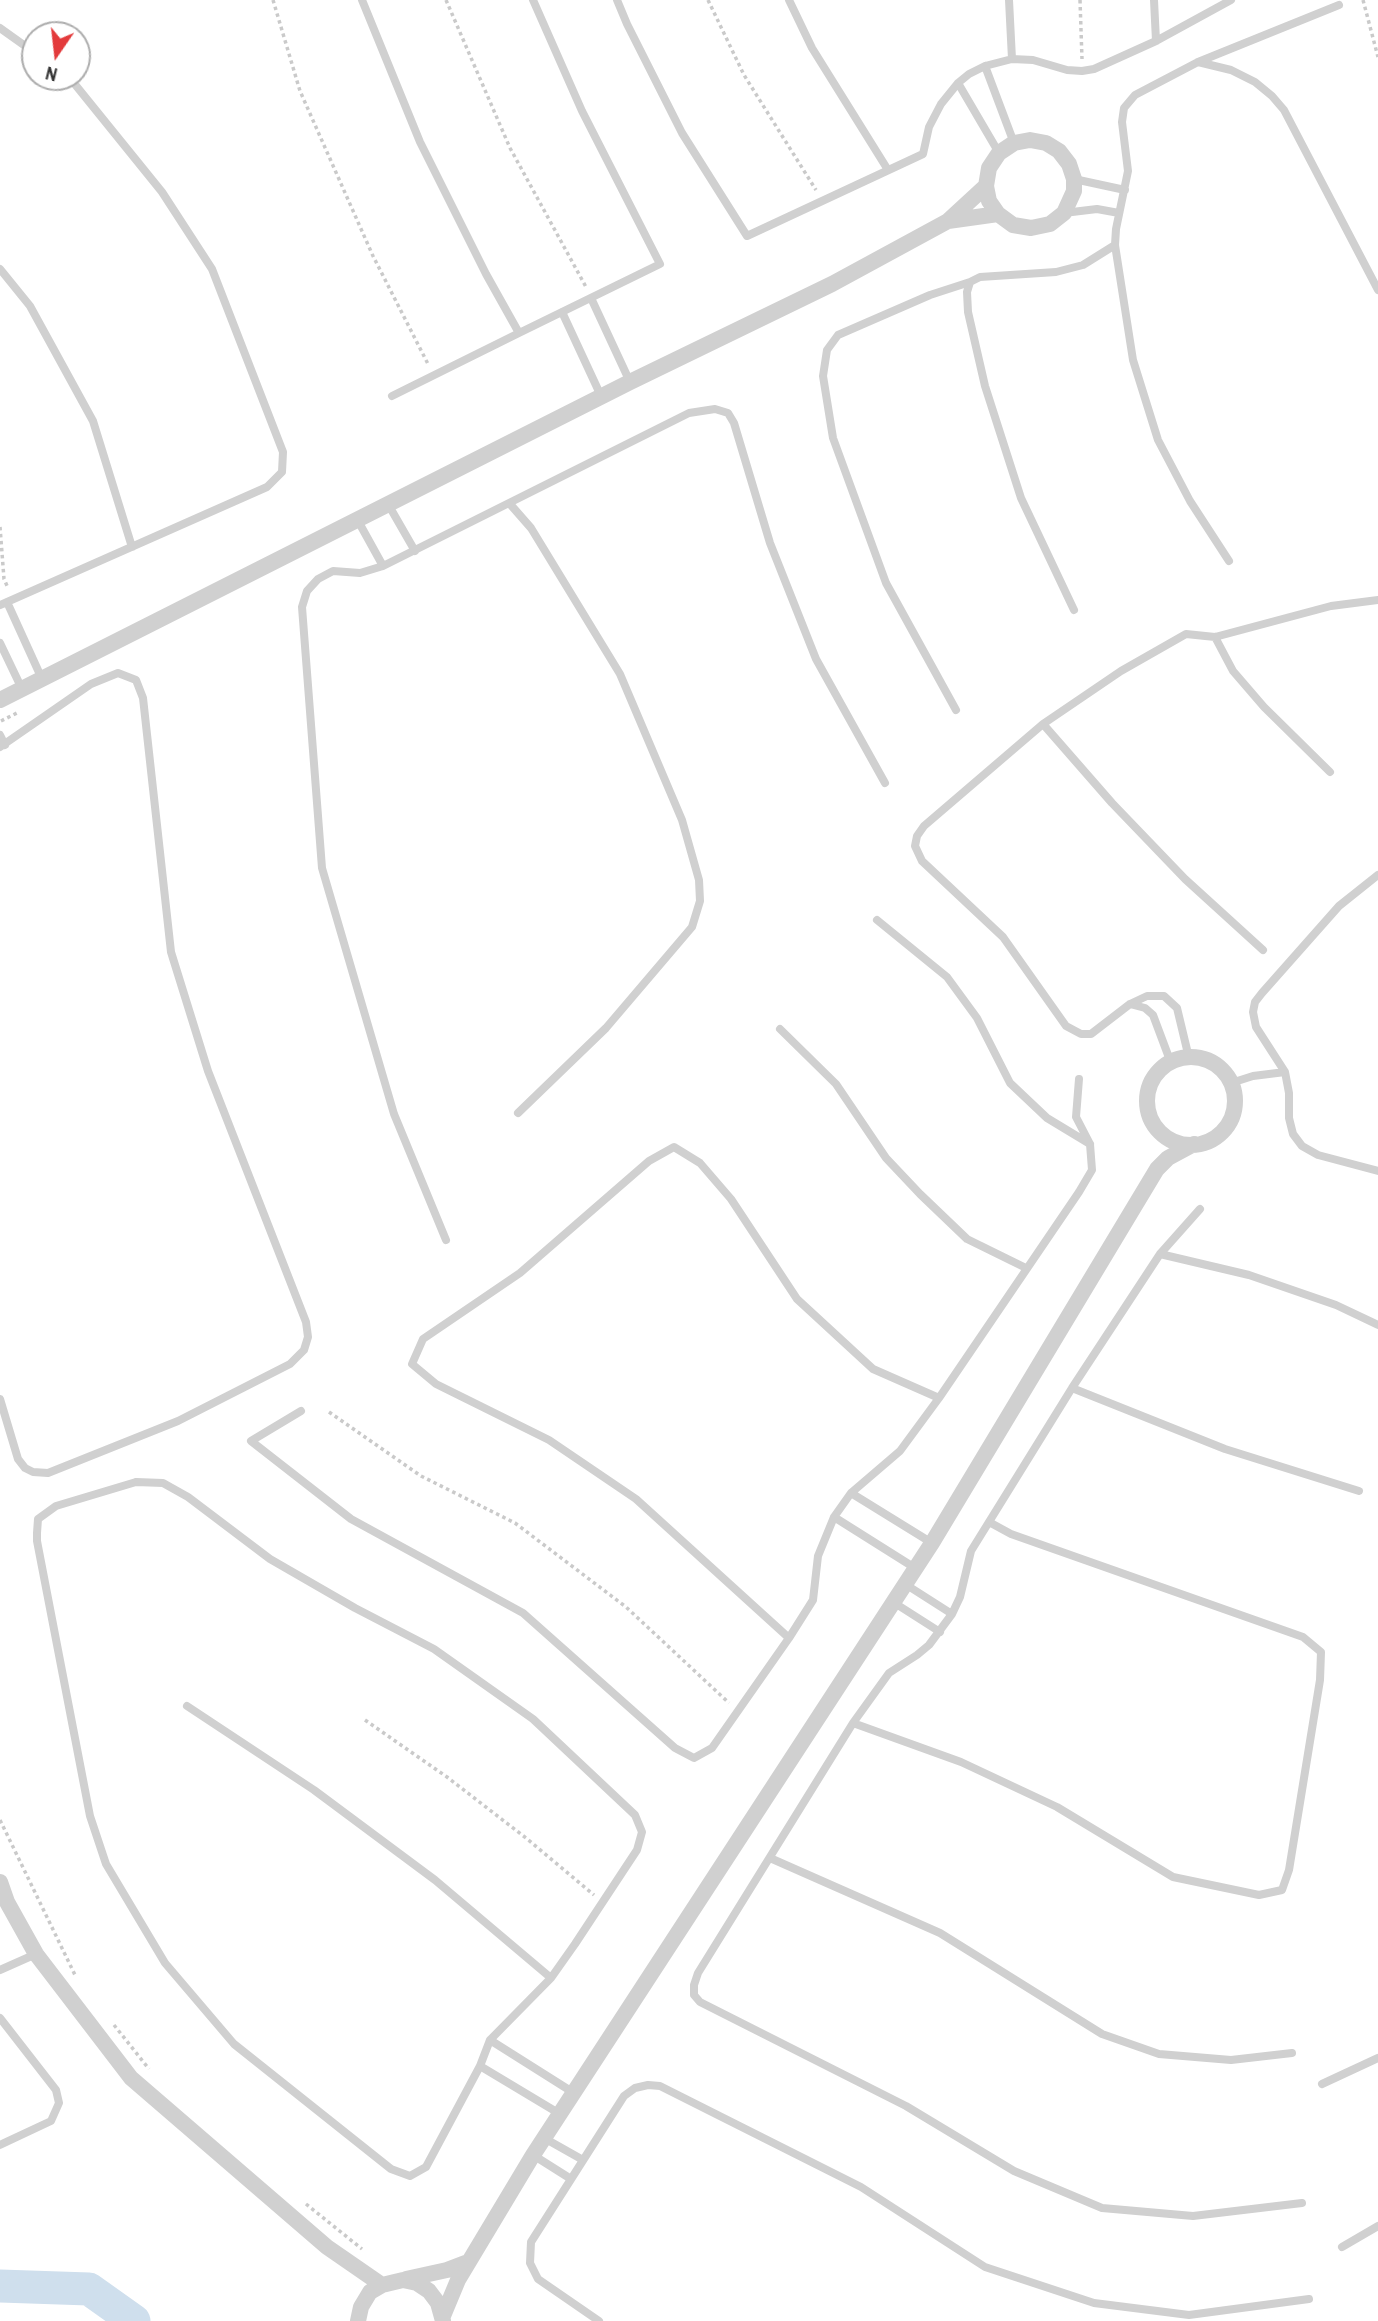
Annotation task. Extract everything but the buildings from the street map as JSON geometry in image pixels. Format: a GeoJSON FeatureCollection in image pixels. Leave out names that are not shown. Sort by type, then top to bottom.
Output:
{"type":"FeatureCollection","features":[{"type":"Feature","properties":{"kind":"street"},"geometry":{"type":"LineString","coordinates":[[1030,140],[1046,143],[1059,151],[1069,164],[1074,179],[1071,202],[1064,213],[1049,224],[1031,228],[1013,225],[998,214],[989,201],[986,186],[989,168],[999,153],[1014,143],[1030,140]]}},
{"type":"Feature","properties":{"kind":"street"},"geometry":{"type":"LineString","coordinates":[[0,700],[629,382],[832,284],[948,221],[986,186]]}},
{"type":"Feature","properties":{"kind":"street"},"geometry":{"type":"LineString","coordinates":[[948,221],[998,214]]}},
{"type":"Feature","properties":{"kind":"street"},"geometry":{"type":"LineString","coordinates":[[444,2319],[450,2298],[468,2262],[533,2155],[932,1543],[1157,1169],[1168,1158],[1194,1144],[1214,1138],[1229,1123],[1235,1104],[1231,1083],[1224,1072],[1214,1064],[1189,1058],[1171,1063],[1153,1079],[1148,1094],[1149,1111],[1159,1139],[1157,1169]]}},
{"type":"Feature","properties":{"kind":"street"},"geometry":{"type":"LineString","coordinates":[[1155,1125],[1172,1140],[1194,1144]]}},
{"type":"Feature","properties":{"kind":"street"},"geometry":{"type":"LineString","coordinates":[[0,1882],[7,1902],[36,1954],[131,2078],[327,2247],[382,2285]]}},
{"type":"Feature","properties":{"kind":"street"},"geometry":{"type":"LineString","coordinates":[[358,2321],[361,2307],[370,2292],[382,2285],[447,2270],[468,2262]]}},
{"type":"Feature","properties":{"kind":"street"},"geometry":{"type":"LineString","coordinates":[[403,2280],[417,2283],[429,2291],[438,2302],[444,2319]]}},
{"type":"Feature","properties":{"kind":"lane"},"geometry":{"type":"LineString","coordinates":[[362,0],[420,142],[486,274],[519,333]]}},
{"type":"Feature","properties":{"kind":"lane"},"geometry":{"type":"LineString","coordinates":[[392,396],[660,264],[582,111],[533,0]]}},
{"type":"Feature","properties":{"kind":"lane"},"geometry":{"type":"LineString","coordinates":[[617,0],[682,133],[747,236],[923,154],[929,127],[941,104],[958,83],[985,66],[1012,59],[1033,60],[1082,71],[1112,62],[1231,0]]}},
{"type":"Feature","properties":{"kind":"lane"},"geometry":{"type":"LineString","coordinates":[[789,0],[812,48],[888,170]]}},
{"type":"Feature","properties":{"kind":"lane"},"geometry":{"type":"LineString","coordinates":[[1009,0],[1012,59]]}},
{"type":"Feature","properties":{"kind":"lane"},"geometry":{"type":"LineString","coordinates":[[1154,0],[1156,41]]}},
{"type":"Feature","properties":{"kind":"lane"},"geometry":{"type":"LineString","coordinates":[[1229,561],[1189,501],[1158,440],[1133,360],[1115,245],[1128,172],[1122,122],[1124,108],[1135,95],[1198,62],[1339,5]]}},
{"type":"Feature","properties":{"kind":"lane"},"geometry":{"type":"LineString","coordinates":[[0,28],[21,43]]}},
{"type":"Feature","properties":{"kind":"lane"},"geometry":{"type":"LineString","coordinates":[[1198,62],[1231,70],[1255,82],[1284,110],[1378,290]]}},
{"type":"Feature","properties":{"kind":"lane"},"geometry":{"type":"LineString","coordinates":[[985,66],[1014,143]]}},
{"type":"Feature","properties":{"kind":"lane"},"geometry":{"type":"LineString","coordinates":[[958,83],[999,153]]}},
{"type":"Feature","properties":{"kind":"lane"},"geometry":{"type":"LineString","coordinates":[[42,678],[3,603],[267,487],[282,472],[283,452],[212,269],[162,192],[80,91]]}},
{"type":"Feature","properties":{"kind":"lane"},"geometry":{"type":"LineString","coordinates":[[1074,179],[1125,190]]}},
{"type":"Feature","properties":{"kind":"lane"},"geometry":{"type":"LineString","coordinates":[[1064,213],[1097,209],[1119,212]]}},
{"type":"Feature","properties":{"kind":"lane"},"geometry":{"type":"LineString","coordinates":[[956,710],[886,583],[833,438],[823,376],[827,350],[838,335],[930,295],[994,275],[1056,272],[1083,265],[1115,245]]}},
{"type":"Feature","properties":{"kind":"lane"},"geometry":{"type":"LineString","coordinates":[[0,269],[30,306],[93,421],[132,547]]}},
{"type":"Feature","properties":{"kind":"lane"},"geometry":{"type":"LineString","coordinates":[[970,282],[967,292],[968,313],[985,386],[1021,498],[1074,610]]}},
{"type":"Feature","properties":{"kind":"lane"},"geometry":{"type":"LineString","coordinates":[[591,298],[629,382]]}},
{"type":"Feature","properties":{"kind":"lane"},"geometry":{"type":"LineString","coordinates":[[562,312],[601,396]]}},
{"type":"Feature","properties":{"kind":"lane"},"geometry":{"type":"LineString","coordinates":[[446,1240],[394,1114],[322,868],[302,607],[307,591],[318,579],[333,572],[360,573],[383,566],[689,413],[715,409],[728,413],[734,423],[770,544],[816,659],[885,783]]}},
{"type":"Feature","properties":{"kind":"lane"},"geometry":{"type":"LineString","coordinates":[[388,504],[415,551]]}},
{"type":"Feature","properties":{"kind":"lane"},"geometry":{"type":"LineString","coordinates":[[510,504],[531,528],[620,674],[682,820],[699,880],[700,901],[692,927],[606,1028],[518,1114]]}},
{"type":"Feature","properties":{"kind":"lane"},"geometry":{"type":"LineString","coordinates":[[357,519],[383,566]]}},
{"type":"Feature","properties":{"kind":"lane"},"geometry":{"type":"LineString","coordinates":[[1189,1058],[1180,1016],[1171,1001],[1164,996],[1147,996],[1130,1004],[1091,1034],[1081,1034],[1066,1026],[1003,937],[917,854],[917,836],[1043,724],[1121,671],[1186,634],[1215,637],[1331,606],[1378,600]]}},
{"type":"Feature","properties":{"kind":"lane"},"geometry":{"type":"LineString","coordinates":[[1215,637],[1233,671],[1264,707],[1330,772]]}},
{"type":"Feature","properties":{"kind":"lane"},"geometry":{"type":"LineString","coordinates":[[0,643],[22,689]]}},
{"type":"Feature","properties":{"kind":"lane"},"geometry":{"type":"LineString","coordinates":[[0,735],[2,746],[92,684],[118,673],[136,680],[143,698],[171,952],[208,1072],[306,1322],[308,1337],[304,1350],[290,1364],[178,1421],[48,1473],[33,1472],[25,1468],[18,1459],[0,1399]]}},
{"type":"Feature","properties":{"kind":"lane"},"geometry":{"type":"LineString","coordinates":[[1043,724],[1112,803],[1167,860],[1263,950]]}},
{"type":"Feature","properties":{"kind":"lane"},"geometry":{"type":"LineString","coordinates":[[1378,875],[1339,906],[1255,1002],[1253,1012],[1256,1027],[1285,1072],[1289,1093],[1289,1118],[1293,1134],[1302,1146],[1318,1155],[1378,1171]]}},
{"type":"Feature","properties":{"kind":"lane"},"geometry":{"type":"LineString","coordinates":[[877,920],[947,977],[978,1018],[1010,1083],[1047,1118],[1090,1144]]}},
{"type":"Feature","properties":{"kind":"lane"},"geometry":{"type":"LineString","coordinates":[[1130,1004],[1145,1008],[1153,1014],[1171,1063]]}},
{"type":"Feature","properties":{"kind":"lane"},"geometry":{"type":"LineString","coordinates":[[780,1029],[836,1084],[886,1158],[920,1194],[967,1239],[1026,1268]]}},
{"type":"Feature","properties":{"kind":"lane"},"geometry":{"type":"LineString","coordinates":[[1231,1083],[1253,1076],[1285,1072]]}},
{"type":"Feature","properties":{"kind":"lane"},"geometry":{"type":"LineString","coordinates":[[301,1411],[251,1441],[351,1519],[523,1613],[675,1748],[694,1758],[712,1748],[813,1600],[818,1556],[834,1517],[850,1493],[900,1451],[1079,1192],[1091,1170],[1090,1144],[1076,1117],[1079,1079]]}},
{"type":"Feature","properties":{"kind":"lane"},"geometry":{"type":"LineString","coordinates":[[789,1638],[636,1499],[549,1440],[436,1384],[412,1364],[423,1339],[520,1273],[649,1161],[674,1147],[700,1163],[731,1199],[797,1299],[873,1369],[939,1398]]}},
{"type":"Feature","properties":{"kind":"lane"},"geometry":{"type":"LineString","coordinates":[[1200,1209],[1160,1254],[1072,1388],[971,1551],[960,1597],[940,1632],[917,1655],[889,1673],[853,1723],[698,1973],[694,1995],[700,2002],[906,2106],[1014,2171],[1102,2208],[1193,2216],[1302,2203]]}},
{"type":"Feature","properties":{"kind":"lane"},"geometry":{"type":"LineString","coordinates":[[1160,1254],[1250,1275],[1336,1305],[1378,1325]]}},
{"type":"Feature","properties":{"kind":"lane"},"geometry":{"type":"LineString","coordinates":[[1072,1388],[1225,1449],[1359,1491]]}},
{"type":"Feature","properties":{"kind":"lane"},"geometry":{"type":"LineString","coordinates":[[136,1482],[163,1482],[188,1497],[270,1559],[434,1649],[533,1719],[635,1815],[642,1832],[637,1850],[603,1903],[551,1978],[490,2040],[480,2066],[426,2167],[410,2176],[391,2169],[234,2044],[165,1963],[106,1864],[90,1816],[37,1541],[38,1519],[56,1506],[136,1482]]}},
{"type":"Feature","properties":{"kind":"lane"},"geometry":{"type":"LineString","coordinates":[[850,1493],[932,1543]]}},
{"type":"Feature","properties":{"kind":"lane"},"geometry":{"type":"LineString","coordinates":[[834,1517],[915,1568]]}},
{"type":"Feature","properties":{"kind":"lane"},"geometry":{"type":"LineString","coordinates":[[853,1723],[961,1762],[1057,1807],[1173,1877],[1259,1895],[1282,1890],[1289,1870],[1320,1680],[1321,1652],[1304,1637],[1011,1534],[989,1522]]}},
{"type":"Feature","properties":{"kind":"lane"},"geometry":{"type":"LineString","coordinates":[[905,1584],[952,1614]]}},
{"type":"Feature","properties":{"kind":"lane"},"geometry":{"type":"LineString","coordinates":[[893,1602],[940,1632]]}},
{"type":"Feature","properties":{"kind":"lane"},"geometry":{"type":"LineString","coordinates":[[187,1706],[336,1806],[435,1880],[551,1978]]}},
{"type":"Feature","properties":{"kind":"lane"},"geometry":{"type":"LineString","coordinates":[[770,1858],[940,1933],[1102,2034],[1159,2054],[1231,2060],[1292,2053]]}},
{"type":"Feature","properties":{"kind":"lane"},"geometry":{"type":"LineString","coordinates":[[0,1970],[36,1954]]}},
{"type":"Feature","properties":{"kind":"lane"},"geometry":{"type":"LineString","coordinates":[[0,2018],[56,2090],[59,2104],[51,2120],[0,2145]]}},
{"type":"Feature","properties":{"kind":"lane"},"geometry":{"type":"LineString","coordinates":[[490,2040],[574,2093]]}},
{"type":"Feature","properties":{"kind":"lane"},"geometry":{"type":"LineString","coordinates":[[1322,2084],[1378,2058]]}},
{"type":"Feature","properties":{"kind":"lane"},"geometry":{"type":"LineString","coordinates":[[480,2066],[560,2114]]}},
{"type":"Feature","properties":{"kind":"lane"},"geometry":{"type":"LineString","coordinates":[[599,2321],[538,2279],[530,2263],[531,2242],[624,2096],[635,2088],[648,2085],[660,2086],[861,2187],[985,2267],[1094,2303],[1189,2315],[1308,2299]]}},
{"type":"Feature","properties":{"kind":"lane"},"geometry":{"type":"LineString","coordinates":[[544,2138],[583,2160]]}},
{"type":"Feature","properties":{"kind":"lane"},"geometry":{"type":"LineString","coordinates":[[533,2155],[571,2179]]}},
{"type":"Feature","properties":{"kind":"lane"},"geometry":{"type":"LineString","coordinates":[[1342,2247],[1378,2226]]}},
{"type":"Feature","properties":{"kind":"path"},"geometry":{"type":"LineString","coordinates":[[273,0],[300,91],[373,256],[434,376]]}},
{"type":"Feature","properties":{"kind":"path"},"geometry":{"type":"LineString","coordinates":[[446,0],[510,148],[591,298]]}},
{"type":"Feature","properties":{"kind":"path"},"geometry":{"type":"LineString","coordinates":[[708,0],[744,75],[823,201]]}},
{"type":"Feature","properties":{"kind":"path"},"geometry":{"type":"LineString","coordinates":[[1080,0],[1082,71]]}},
{"type":"Feature","properties":{"kind":"path"},"geometry":{"type":"LineString","coordinates":[[1363,0],[1378,57]]}},
{"type":"Feature","properties":{"kind":"path"},"geometry":{"type":"LineString","coordinates":[[0,527],[5,579],[8,589],[15,597]]}},
{"type":"Feature","properties":{"kind":"path"},"geometry":{"type":"LineString","coordinates":[[329,1412],[421,1476],[515,1523],[626,1607],[738,1712]]}},
{"type":"Feature","properties":{"kind":"path"},"geometry":{"type":"LineString","coordinates":[[365,1720],[447,1777],[526,1838],[603,1903]]}},
{"type":"Feature","properties":{"kind":"path"},"geometry":{"type":"LineString","coordinates":[[0,1820],[75,1975]]}},
{"type":"Feature","properties":{"kind":"path"},"geometry":{"type":"LineString","coordinates":[[107,2016],[156,2078]]}},
{"type":"Feature","properties":{"kind":"path"},"geometry":{"type":"LineString","coordinates":[[306,2204],[368,2255]]}},
{"type":"Feature","properties":{"kind":"waterway"},"geometry":{"type":"LineString","coordinates":[[0,2286],[89,2289],[134,2321]]}}]}
